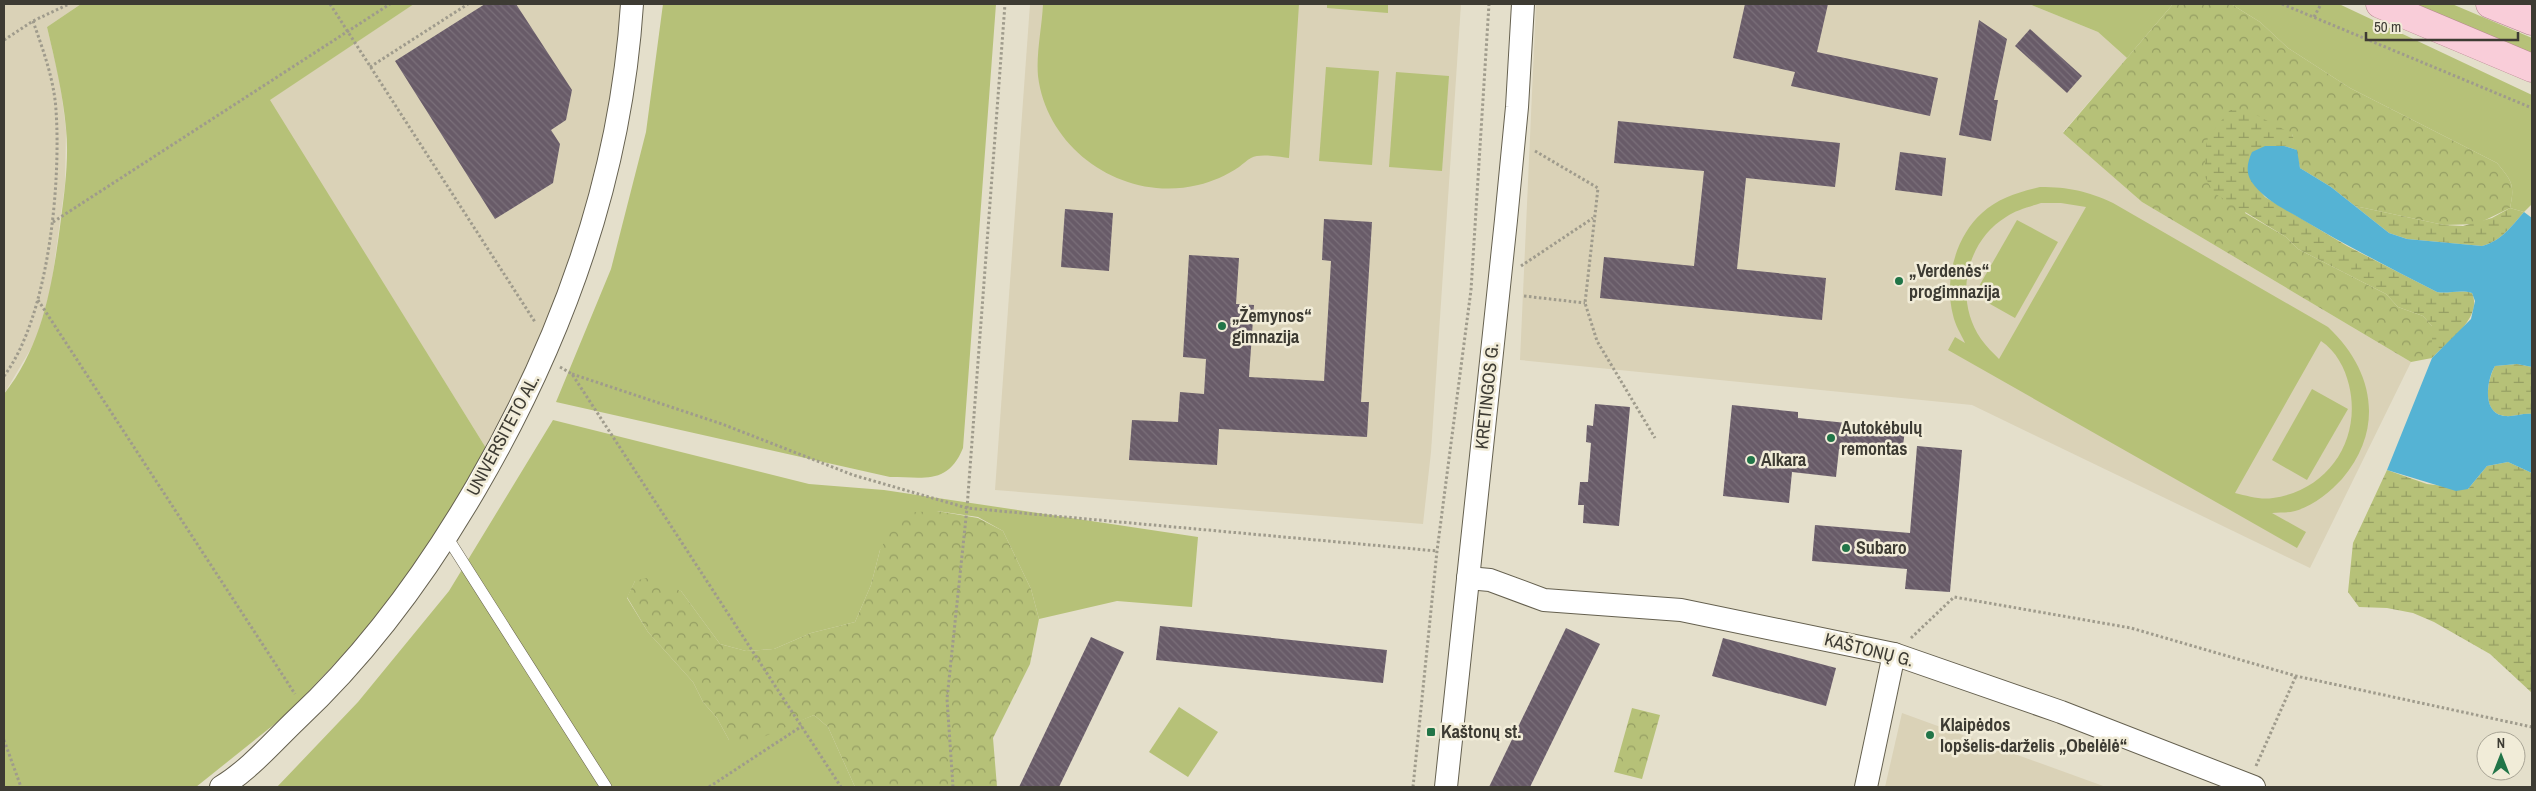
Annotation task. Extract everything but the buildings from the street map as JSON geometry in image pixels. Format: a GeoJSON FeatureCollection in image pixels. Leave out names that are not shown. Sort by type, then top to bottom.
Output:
{"type":"FeatureCollection","features":[{"type":"Feature","properties":{"kind":"main road"},"geometry":{"type":"LineString","coordinates":[[2380,4],[2532,68]]}},
{"type":"Feature","properties":{"kind":"main road"},"geometry":{"type":"LineString","coordinates":[[2490,4],[2532,21]]}},
{"type":"Feature","properties":{"kind":"street","name":"UNIVERSITETO AL."},"geometry":{"type":"LineString","coordinates":[[221,787],[306,711],[339,677],[394,613],[447,537],[493,458],[552,338],[584,254],[606,177],[622,94],[632,4]]}},
{"type":"Feature","properties":{"kind":"street","name":"KRETINGOS G."},"geometry":{"type":"LineString","coordinates":[[1446,787],[1517,107],[1523,4]]}},
{"type":"Feature","properties":{"kind":"street","name":"KAŠTONŲ G."},"geometry":{"type":"LineString","coordinates":[[1468,578],[1490,580],[1544,600],[1681,610],[1894,654],[2061,712],[2240,785]]}},
{"type":"Feature","properties":{"kind":"street"},"geometry":{"type":"LineString","coordinates":[[1866,787],[1894,654]]}},
{"type":"Feature","properties":{"kind":"lane"},"geometry":{"type":"LineString","coordinates":[[447,537],[606,787]]}},
{"type":"Feature","properties":{"kind":"path"},"geometry":{"type":"LineString","coordinates":[[4,40],[33,21],[70,4]]}},
{"type":"Feature","properties":{"kind":"path"},"geometry":{"type":"LineString","coordinates":[[330,4],[536,324],[552,338]]}},
{"type":"Feature","properties":{"kind":"path"},"geometry":{"type":"LineString","coordinates":[[53,222],[390,4]]}},
{"type":"Feature","properties":{"kind":"path"},"geometry":{"type":"LineString","coordinates":[[370,67],[468,4]]}},
{"type":"Feature","properties":{"kind":"path"},"geometry":{"type":"LineString","coordinates":[[953,787],[947,700],[967,508],[1005,4]]}},
{"type":"Feature","properties":{"kind":"path"},"geometry":{"type":"LineString","coordinates":[[1414,787],[1437,551],[1472,290],[1489,4]]}},
{"type":"Feature","properties":{"kind":"path"},"geometry":{"type":"LineString","coordinates":[[2282,4],[2532,108]]}},
{"type":"Feature","properties":{"kind":"path"},"geometry":{"type":"LineString","coordinates":[[2314,17],[2321,4]]}},
{"type":"Feature","properties":{"kind":"path"},"geometry":{"type":"LineString","coordinates":[[4,376],[14,362],[38,300],[53,222],[57,167],[56,108],[47,61],[33,21]]}},
{"type":"Feature","properties":{"kind":"path"},"geometry":{"type":"LineString","coordinates":[[1534,151],[1598,188],[1593,217],[1585,303],[1597,341],[1654,438]]}},
{"type":"Feature","properties":{"kind":"path"},"geometry":{"type":"LineString","coordinates":[[1472,290],[1528,262],[1593,217]]}},
{"type":"Feature","properties":{"kind":"path"},"geometry":{"type":"LineString","coordinates":[[1524,296],[1585,303]]}},
{"type":"Feature","properties":{"kind":"path"},"geometry":{"type":"LineString","coordinates":[[38,300],[306,711]]}},
{"type":"Feature","properties":{"kind":"path"},"geometry":{"type":"LineString","coordinates":[[559,366],[572,374],[722,424],[853,475],[967,508],[1437,551]]}},
{"type":"Feature","properties":{"kind":"path"},"geometry":{"type":"LineString","coordinates":[[572,374],[841,787]]}},
{"type":"Feature","properties":{"kind":"path"},"geometry":{"type":"LineString","coordinates":[[1894,654],[1954,597],[2131,628],[2296,676],[2532,727]]}},
{"type":"Feature","properties":{"kind":"path"},"geometry":{"type":"LineString","coordinates":[[2240,785],[2296,676]]}},
{"type":"Feature","properties":{"kind":"path"},"geometry":{"type":"LineString","coordinates":[[709,787],[802,726]]}},
{"type":"Feature","properties":{"kind":"path"},"geometry":{"type":"LineString","coordinates":[[4,740],[21,787]]}},
{"type":"Feature","properties":{"kind":"shaded area"},"geometry":{"type":"Polygon","coordinates":[[[4,4],[81,4],[47,27],[60,82],[66,130],[65,184],[51,288],[36,340],[4,394],[4,4]]]}},
{"type":"Feature","properties":{"kind":"shaded area"},"geometry":{"type":"Polygon","coordinates":[[[414,4],[621,4],[613,88],[597,179],[576,251],[525,373],[486,448],[269,100],[414,4]]]}},
{"type":"Feature","properties":{"kind":"shaded area","name":"„Žemynos“ gimnazija"},"geometry":{"type":"Polygon","coordinates":[[[1030,4],[1461,4],[1431,452],[1423,524],[995,490],[1030,4]]]}},
{"type":"Feature","properties":{"kind":"shaded area","name":"„Verdenės“ progimnazija"},"geometry":{"type":"Polygon","coordinates":[[[1536,4],[2029,4],[2098,32],[2127,58],[2063,132],[2142,202],[2411,362],[2310,568],[1972,405],[1520,360],[1536,4]]]}},
{"type":"Feature","properties":{"kind":"shaded area","name":"Klaipėdos lopšelis-darželis „Obelėlė“"},"geometry":{"type":"Polygon","coordinates":[[[1902,713],[2106,787],[1885,787],[1902,713]]]}},
{"type":"Feature","properties":{"kind":"green space"},"geometry":{"type":"Polygon","coordinates":[[[81,4],[414,4],[270,100],[486,448],[445,519],[378,618],[286,715],[196,787],[4,787],[4,394],[18,375],[38,333],[50,288],[64,196],[67,162],[65,115],[47,27],[81,4]]]}},
{"type":"Feature","properties":{"kind":"green space"},"geometry":{"type":"Polygon","coordinates":[[[663,4],[996,4],[963,448],[957,460],[942,473],[924,478],[890,477],[556,402],[611,269],[646,132],[663,4]]]}},
{"type":"Feature","properties":{"kind":"green space"},"geometry":{"type":"Polygon","coordinates":[[[1043,4],[1299,4],[1289,158],[1255,157],[1230,173],[1214,180],[1198,185],[1171,189],[1143,186],[1118,178],[1094,165],[1073,148],[1057,127],[1044,103],[1038,76],[1038,49],[1043,4]]]}},
{"type":"Feature","properties":{"kind":"green space"},"geometry":{"type":"Polygon","coordinates":[[[1327,4],[1388,4],[1388,13],[1327,8],[1327,4]]]}},
{"type":"Feature","properties":{"kind":"green space"},"geometry":{"type":"Polygon","coordinates":[[[2029,4],[2173,4],[2127,58],[2098,32],[2029,4]]]}},
{"type":"Feature","properties":{"kind":"green space"},"geometry":{"type":"Polygon","coordinates":[[[2173,4],[2231,4],[2260,22],[2288,48],[2350,88],[2497,163],[2506,174],[2512,188],[2510,208],[2477,224],[2444,225],[2355,206],[2331,187],[2300,168],[2292,134],[2245,213],[2286,237],[2298,249],[2386,294],[2398,307],[2423,316],[2432,326],[2432,358],[2411,362],[2142,202],[2063,133],[2173,4]]]}},
{"type":"Feature","properties":{"kind":"green space"},"geometry":{"type":"Polygon","coordinates":[[[2231,4],[2339,4],[2532,95],[2532,204],[2524,212],[2510,208],[2511,184],[2497,163],[2350,88],[2288,48],[2260,22],[2231,4]]]}},
{"type":"Feature","properties":{"kind":"green space"},"geometry":{"type":"Polygon","coordinates":[[[2410,4],[2452,4],[2532,38],[2532,55],[2410,4]]]}},
{"type":"Feature","properties":{"kind":"green space"},"geometry":{"type":"Polygon","coordinates":[[[1326,67],[1379,71],[1372,165],[1319,161],[1326,67]]]}},
{"type":"Feature","properties":{"kind":"green space"},"geometry":{"type":"Polygon","coordinates":[[[1396,72],[1449,76],[1442,171],[1389,167],[1396,72]]]}},
{"type":"Feature","properties":{"kind":"green space"},"geometry":{"type":"Polygon","coordinates":[[[2230,110],[2247,110],[2292,134],[2297,150],[2284,146],[2248,160],[2251,180],[2265,197],[2347,246],[2437,292],[2463,291],[2472,293],[2473,311],[2468,320],[2455,337],[2432,358],[2432,326],[2423,316],[2398,307],[2386,294],[2298,249],[2286,237],[2214,193],[2205,177],[2205,152],[2208,137],[2230,110]]]}},
{"type":"Feature","properties":{"kind":"green space"},"geometry":{"type":"Polygon","coordinates":[[[2040,187],[2069,189],[2095,195],[2113,203],[2328,327],[2344,344],[2356,362],[2364,381],[2368,400],[2369,420],[2356,460],[2342,479],[2327,494],[2302,509],[2272,513],[2306,532],[2297,548],[1948,350],[1955,337],[1965,343],[1954,319],[1950,288],[1954,260],[1965,234],[1982,213],[1995,203],[2009,196],[2040,187]],[[2041,203],[2014,212],[1992,228],[1981,241],[1973,256],[1968,273],[1966,290],[1973,324],[1981,339],[1999,359],[2086,207],[2061,203],[2041,203]],[[2321,341],[2235,493],[2273,498],[2293,493],[2310,485],[2325,473],[2337,459],[2345,442],[2350,424],[2352,405],[2345,372],[2335,355],[2321,341]]]}},
{"type":"Feature","properties":{"kind":"green space"},"geometry":{"type":"Polygon","coordinates":[[[2355,206],[2444,225],[2463,226],[2492,218],[2510,208],[2524,212],[2500,237],[2482,246],[2407,239],[2389,233],[2355,206]]]}},
{"type":"Feature","properties":{"kind":"green space"},"geometry":{"type":"Polygon","coordinates":[[[2017,220],[2058,242],[2015,318],[1974,295],[2017,220]]]}},
{"type":"Feature","properties":{"kind":"green space"},"geometry":{"type":"Polygon","coordinates":[[[2517,364],[2532,367],[2532,414],[2505,416],[2497,414],[2489,403],[2488,396],[2492,372],[2495,366],[2517,364]]]}},
{"type":"Feature","properties":{"kind":"green space"},"geometry":{"type":"Polygon","coordinates":[[[2312,389],[2348,409],[2307,480],[2272,460],[2312,389]]]}},
{"type":"Feature","properties":{"kind":"green space"},"geometry":{"type":"Polygon","coordinates":[[[553,420],[809,484],[884,490],[1198,537],[1192,607],[1117,601],[1039,619],[1031,589],[1003,531],[978,517],[937,511],[880,550],[871,585],[855,622],[811,633],[774,649],[746,651],[720,644],[681,591],[635,581],[627,598],[648,632],[693,682],[703,702],[717,718],[729,740],[789,725],[814,715],[828,727],[855,787],[277,787],[358,702],[449,591],[553,420]]]}},
{"type":"Feature","properties":{"kind":"green space"},"geometry":{"type":"Polygon","coordinates":[[[2508,462],[2532,473],[2532,693],[2490,654],[2434,622],[2413,613],[2387,608],[2359,607],[2348,592],[2353,543],[2387,470],[2427,484],[2468,489],[2487,466],[2508,462]]]}},
{"type":"Feature","properties":{"kind":"green space"},"geometry":{"type":"Polygon","coordinates":[[[937,511],[978,518],[1003,531],[1031,589],[1039,619],[1030,664],[993,738],[997,787],[855,787],[828,727],[814,715],[745,745],[729,740],[717,718],[703,702],[693,682],[648,632],[627,597],[635,581],[646,578],[681,591],[720,644],[746,651],[774,649],[811,633],[855,622],[871,585],[880,550],[900,513],[937,511]]]}},
{"type":"Feature","properties":{"kind":"green space"},"geometry":{"type":"Polygon","coordinates":[[[1179,707],[1218,732],[1188,777],[1149,752],[1179,707]]]}},
{"type":"Feature","properties":{"kind":"green space"},"geometry":{"type":"Polygon","coordinates":[[[1632,708],[1660,715],[1642,779],[1614,772],[1632,708]]]}},
{"type":"Feature","properties":{"kind":"water"},"geometry":{"type":"Polygon","coordinates":[[[2265,146],[2284,146],[2297,150],[2300,168],[2331,187],[2389,233],[2407,239],[2482,246],[2500,237],[2524,212],[2532,218],[2532,367],[2517,364],[2495,366],[2488,387],[2488,395],[2489,403],[2497,414],[2508,416],[2532,414],[2532,473],[2508,462],[2487,466],[2468,489],[2456,491],[2387,470],[2432,358],[2471,319],[2475,301],[2472,293],[2463,291],[2437,292],[2320,230],[2274,203],[2256,187],[2248,174],[2248,162],[2252,152],[2265,146]]]}},
{"type":"Feature","properties":{"kind":"place","name":"„Verdenės“ progimnazija"},"geometry":{"type":"Point","coordinates":[1899,281]}},
{"type":"Feature","properties":{"kind":"place","name":"„Žemynos“ gimnazija"},"geometry":{"type":"Point","coordinates":[1222,326]}},
{"type":"Feature","properties":{"kind":"place","name":"Autokėbulų remontas"},"geometry":{"type":"Point","coordinates":[1831,438]}},
{"type":"Feature","properties":{"kind":"place","name":"Alkara"},"geometry":{"type":"Point","coordinates":[1751,460]}},
{"type":"Feature","properties":{"kind":"place","name":"Subaro"},"geometry":{"type":"Point","coordinates":[1846,548]}},
{"type":"Feature","properties":{"kind":"place","name":"Kaštonų st."},"geometry":{"type":"Point","coordinates":[1431,732]}},
{"type":"Feature","properties":{"kind":"place","name":"Klaipėdos lopšelis-darželis „Obelėlė“"},"geometry":{"type":"Point","coordinates":[1930,735]}}]}
